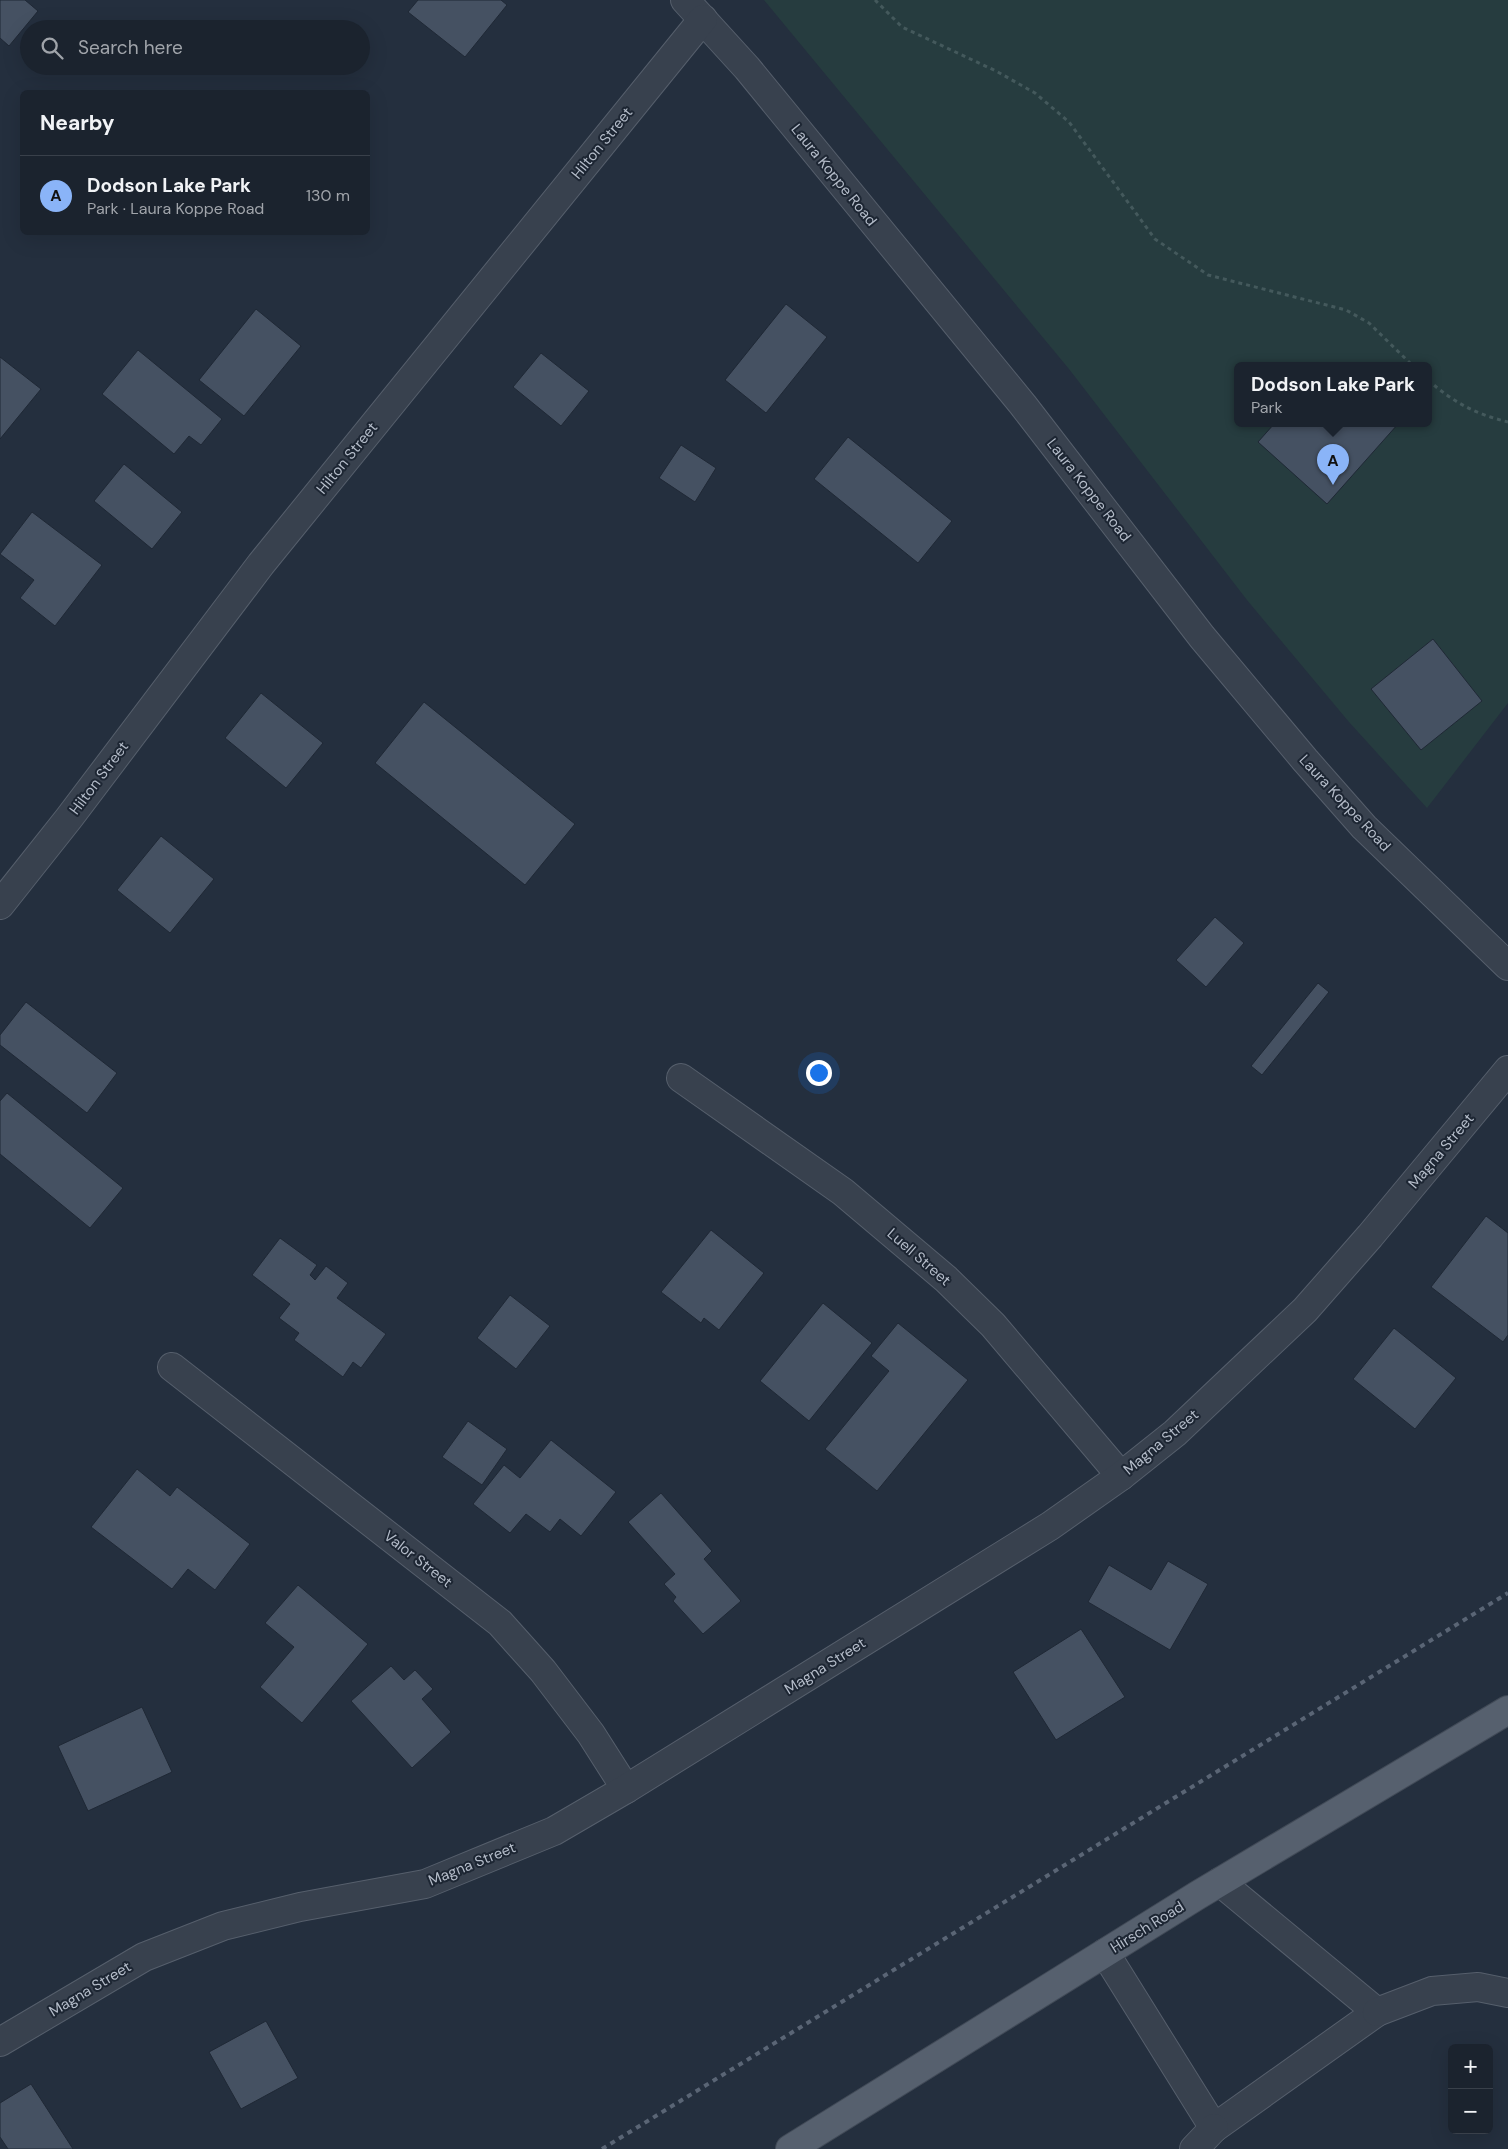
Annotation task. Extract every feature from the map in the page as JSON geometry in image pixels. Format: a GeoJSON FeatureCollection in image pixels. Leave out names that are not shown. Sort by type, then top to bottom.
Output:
{"type":"FeatureCollection","features":[{"type":"Feature","properties":{"kind":"main road","name":"Hirsch Road"},"geometry":{"type":"LineString","coordinates":[[790,2149],[1220,1882],[1508,1710]]}},
{"type":"Feature","properties":{"kind":"street","name":"Hilton Street"},"geometry":{"type":"LineString","coordinates":[[0,904],[69,818],[261,564],[694,9]]}},
{"type":"Feature","properties":{"kind":"street","name":"Laura Koppe Road"},"geometry":{"type":"LineString","coordinates":[[694,9],[748,68],[1023,405],[1202,637],[1305,760],[1364,827],[1508,966]]}},
{"type":"Feature","properties":{"kind":"street","name":"Magna Street"},"geometry":{"type":"LineString","coordinates":[[0,2042],[144,1957],[223,1926],[300,1907],[425,1884],[554,1831],[626,1789],[1050,1526],[1121,1476],[1175,1433],[1305,1310],[1370,1236],[1508,1070]]}},
{"type":"Feature","properties":{"kind":"street","name":"Luell Street"},"geometry":{"type":"LineString","coordinates":[[680,1078],[843,1192],[946,1279],[993,1325],[1121,1476]]}},
{"type":"Feature","properties":{"kind":"street","name":"Valor Street"},"geometry":{"type":"LineString","coordinates":[[172,1367],[500,1623],[543,1671],[591,1734],[626,1789]]}},
{"type":"Feature","properties":{"kind":"street"},"geometry":{"type":"LineString","coordinates":[[1220,1882],[1377,2012]]}},
{"type":"Feature","properties":{"kind":"street"},"geometry":{"type":"LineString","coordinates":[[1105,1953],[1214,2128]]}},
{"type":"Feature","properties":{"kind":"street"},"geometry":{"type":"LineString","coordinates":[[1194,2149],[1214,2128],[1377,2012],[1432,1991],[1478,1987],[1508,1993]]}},
{"type":"Feature","properties":{"kind":"path"},"geometry":{"type":"LineString","coordinates":[[875,0],[902,27],[996,71],[1035,93],[1069,122],[1155,239],[1208,275],[1346,310],[1369,324],[1409,362]]}},
{"type":"Feature","properties":{"kind":"path"},"geometry":{"type":"LineString","coordinates":[[1432,384],[1448,398],[1472,411],[1508,422]]}},
{"type":"Feature","properties":{"kind":"green space"},"geometry":{"type":"Polygon","coordinates":[[[764,0],[1508,0],[1508,703],[1427,808],[1349,722],[1247,600],[1069,369],[764,0]]]}},
{"type":"Feature","properties":{"kind":"building"},"geometry":{"type":"Polygon","coordinates":[[[0,0],[25,0],[38,11],[31,20],[20,20],[20,33],[9,46],[0,38],[0,0]]]}},
{"type":"Feature","properties":{"kind":"building"},"geometry":{"type":"Polygon","coordinates":[[[418,0],[501,0],[507,5],[465,57],[408,12],[418,0]]]}},
{"type":"Feature","properties":{"kind":"building"},"geometry":{"type":"Polygon","coordinates":[[[786,304],[827,337],[766,413],[725,380],[786,304]]]}},
{"type":"Feature","properties":{"kind":"building"},"geometry":{"type":"Polygon","coordinates":[[[256,309],[301,346],[244,416],[199,380],[256,309]]]}},
{"type":"Feature","properties":{"kind":"building"},"geometry":{"type":"Polygon","coordinates":[[[138,350],[222,419],[201,445],[189,436],[174,454],[102,394],[138,350]]]}},
{"type":"Feature","properties":{"kind":"building"},"geometry":{"type":"Polygon","coordinates":[[[541,353],[589,391],[561,426],[513,387],[541,353]]]}},
{"type":"Feature","properties":{"kind":"building"},"geometry":{"type":"Polygon","coordinates":[[[0,357],[41,389],[0,439],[0,357]]]}},
{"type":"Feature","properties":{"kind":"building"},"geometry":{"type":"Polygon","coordinates":[[[1271,427],[1395,427],[1327,504],[1258,442],[1271,427]]]}},
{"type":"Feature","properties":{"kind":"building"},"geometry":{"type":"Polygon","coordinates":[[[848,437],[952,521],[918,563],[814,479],[848,437]]]}},
{"type":"Feature","properties":{"kind":"building"},"geometry":{"type":"Polygon","coordinates":[[[681,445],[716,468],[695,502],[659,478],[681,445]]]}},
{"type":"Feature","properties":{"kind":"building"},"geometry":{"type":"Polygon","coordinates":[[[124,464],[182,512],[152,549],[94,501],[124,464]]]}},
{"type":"Feature","properties":{"kind":"building"},"geometry":{"type":"Polygon","coordinates":[[[32,512],[102,565],[55,626],[20,598],[34,580],[0,554],[32,512]]]}},
{"type":"Feature","properties":{"kind":"building"},"geometry":{"type":"Polygon","coordinates":[[[1433,639],[1482,701],[1421,750],[1371,689],[1433,639]]]}},
{"type":"Feature","properties":{"kind":"building"},"geometry":{"type":"Polygon","coordinates":[[[261,693],[323,743],[286,788],[225,738],[261,693]]]}},
{"type":"Feature","properties":{"kind":"building"},"geometry":{"type":"Polygon","coordinates":[[[424,702],[575,824],[525,885],[375,763],[424,702]]]}},
{"type":"Feature","properties":{"kind":"building"},"geometry":{"type":"Polygon","coordinates":[[[161,836],[214,879],[170,933],[117,890],[161,836]]]}},
{"type":"Feature","properties":{"kind":"building"},"geometry":{"type":"Polygon","coordinates":[[[1215,917],[1244,943],[1206,987],[1176,960],[1215,917]]]}},
{"type":"Feature","properties":{"kind":"building"},"geometry":{"type":"Polygon","coordinates":[[[1318,983],[1329,992],[1262,1075],[1251,1066],[1318,983]]]}},
{"type":"Feature","properties":{"kind":"building"},"geometry":{"type":"Polygon","coordinates":[[[26,1002],[117,1073],[87,1113],[0,1045],[0,1035],[26,1002]]]}},
{"type":"Feature","properties":{"kind":"building"},"geometry":{"type":"Polygon","coordinates":[[[7,1093],[123,1188],[90,1228],[0,1154],[0,1101],[7,1093]]]}},
{"type":"Feature","properties":{"kind":"building"},"geometry":{"type":"Polygon","coordinates":[[[1486,1216],[1508,1233],[1508,1335],[1503,1342],[1431,1287],[1486,1216]]]}},
{"type":"Feature","properties":{"kind":"building"},"geometry":{"type":"Polygon","coordinates":[[[711,1230],[764,1273],[719,1330],[704,1318],[701,1323],[661,1292],[711,1230]]]}},
{"type":"Feature","properties":{"kind":"building"},"geometry":{"type":"Polygon","coordinates":[[[280,1238],[317,1265],[310,1275],[315,1280],[326,1266],[348,1283],[337,1298],[386,1334],[361,1368],[353,1362],[343,1377],[294,1340],[299,1333],[279,1318],[290,1304],[252,1275],[280,1238]]]}},
{"type":"Feature","properties":{"kind":"building"},"geometry":{"type":"Polygon","coordinates":[[[510,1295],[550,1326],[516,1369],[477,1338],[510,1295]]]}},
{"type":"Feature","properties":{"kind":"building"},"geometry":{"type":"Polygon","coordinates":[[[823,1303],[872,1343],[809,1421],[760,1381],[823,1303]]]}},
{"type":"Feature","properties":{"kind":"building"},"geometry":{"type":"Polygon","coordinates":[[[898,1323],[968,1380],[877,1491],[825,1449],[889,1371],[871,1356],[898,1323]]]}},
{"type":"Feature","properties":{"kind":"building"},"geometry":{"type":"Polygon","coordinates":[[[1394,1328],[1456,1378],[1415,1429],[1353,1379],[1394,1328]]]}},
{"type":"Feature","properties":{"kind":"building"},"geometry":{"type":"Polygon","coordinates":[[[468,1421],[507,1449],[482,1485],[442,1457],[468,1421]]]}},
{"type":"Feature","properties":{"kind":"building"},"geometry":{"type":"Polygon","coordinates":[[[551,1440],[616,1492],[581,1536],[560,1519],[550,1532],[526,1514],[510,1533],[473,1504],[504,1465],[520,1478],[551,1440]]]}},
{"type":"Feature","properties":{"kind":"building"},"geometry":{"type":"Polygon","coordinates":[[[137,1469],[170,1496],[177,1487],[250,1544],[215,1590],[188,1569],[172,1589],[91,1527],[137,1469]]]}},
{"type":"Feature","properties":{"kind":"building"},"geometry":{"type":"Polygon","coordinates":[[[661,1493],[712,1551],[704,1559],[741,1601],[703,1634],[673,1601],[676,1597],[664,1584],[675,1574],[628,1522],[661,1493]]]}},
{"type":"Feature","properties":{"kind":"building"},"geometry":{"type":"Polygon","coordinates":[[[1168,1561],[1208,1584],[1170,1650],[1088,1602],[1109,1565],[1151,1590],[1168,1561]]]}},
{"type":"Feature","properties":{"kind":"building"},"geometry":{"type":"Polygon","coordinates":[[[298,1585],[368,1644],[302,1723],[260,1687],[294,1647],[265,1623],[298,1585]]]}},
{"type":"Feature","properties":{"kind":"building"},"geometry":{"type":"Polygon","coordinates":[[[1081,1629],[1125,1697],[1056,1740],[1013,1672],[1081,1629]]]}},
{"type":"Feature","properties":{"kind":"building"},"geometry":{"type":"Polygon","coordinates":[[[391,1666],[404,1680],[415,1670],[433,1689],[422,1699],[451,1732],[412,1768],[351,1701],[391,1666]]]}},
{"type":"Feature","properties":{"kind":"building"},"geometry":{"type":"Polygon","coordinates":[[[142,1707],[172,1772],[88,1811],[58,1746],[142,1707]]]}},
{"type":"Feature","properties":{"kind":"building"},"geometry":{"type":"Polygon","coordinates":[[[266,2021],[298,2078],[241,2109],[209,2052],[266,2021]]]}},
{"type":"Feature","properties":{"kind":"building"},"geometry":{"type":"Polygon","coordinates":[[[31,2084],[73,2149],[8,2149],[0,2137],[0,2103],[31,2084]]]}},
{"type":"Feature","properties":{"kind":"railway"},"geometry":{"type":"LineString","coordinates":[[602,2149],[1508,1593]]}},
{"type":"Feature","properties":{"kind":"place","name":"Dodson Lake Park"},"geometry":{"type":"Point","coordinates":[1333,485]}}]}
